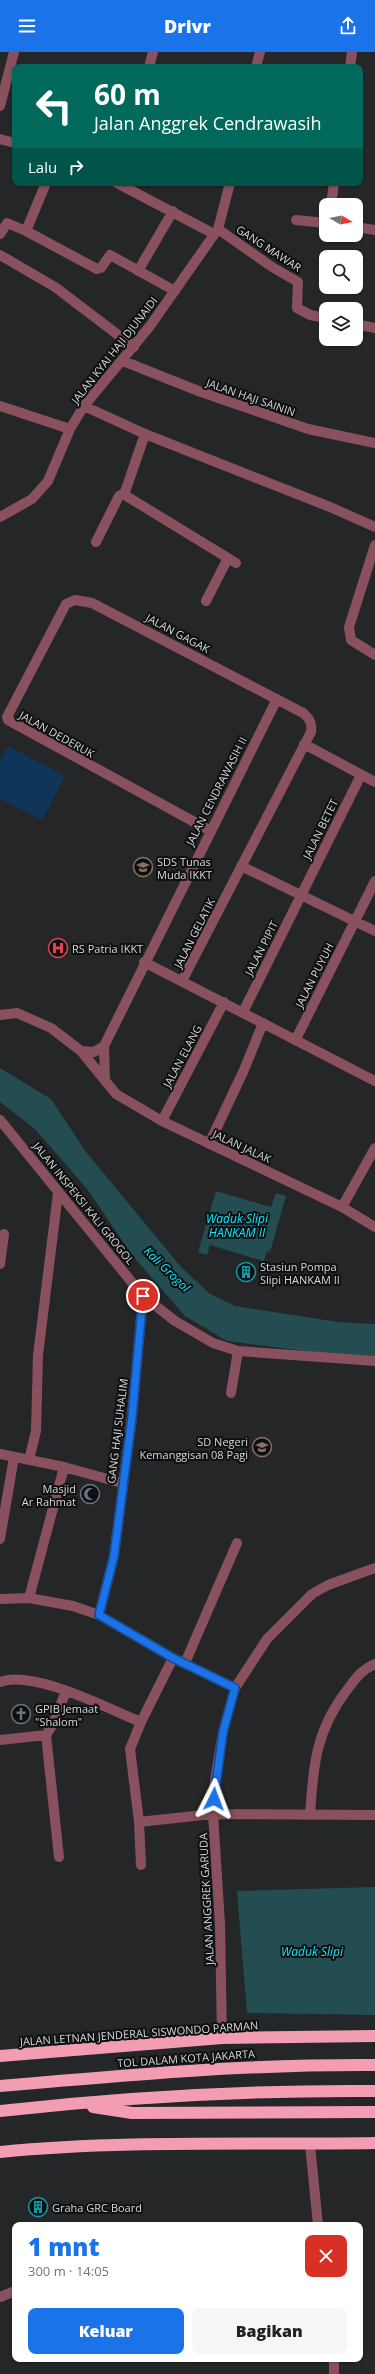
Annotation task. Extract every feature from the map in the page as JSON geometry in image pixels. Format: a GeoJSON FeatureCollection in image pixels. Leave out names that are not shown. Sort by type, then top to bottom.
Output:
{"type":"FeatureCollection","features":[{"type":"Feature","properties":{"kind":"highway","name":"JALAN LETNAN JENDERAL SISWONDO PARMAN"},"geometry":{"type":"LineString","coordinates":[[0,2056],[222,2038],[375,2036]]}},
{"type":"Feature","properties":{"kind":"highway","name":"TOL DALAM KOTA JAKARTA"},"geometry":{"type":"LineString","coordinates":[[0,2086],[180,2070],[294,2064],[375,2065]]}},
{"type":"Feature","properties":{"kind":"highway"},"geometry":{"type":"LineString","coordinates":[[0,2110],[63,2104],[295,2090],[375,2091]]}},
{"type":"Feature","properties":{"kind":"highway"},"geometry":{"type":"LineString","coordinates":[[63,2104],[132,2112],[375,2112]]}},
{"type":"Feature","properties":{"kind":"highway"},"geometry":{"type":"LineString","coordinates":[[0,2152],[195,2143],[310,2145],[375,2143]]}},
{"type":"Feature","properties":{"kind":"street"},"geometry":{"type":"LineString","coordinates":[[0,106],[14,52]]}},
{"type":"Feature","properties":{"kind":"street"},"geometry":{"type":"LineString","coordinates":[[150,64],[153,52]]}},
{"type":"Feature","properties":{"kind":"street"},"geometry":{"type":"LineString","coordinates":[[257,64],[260,52]]}},
{"type":"Feature","properties":{"kind":"street"},"geometry":{"type":"LineString","coordinates":[[350,64],[352,52]]}},
{"type":"Feature","properties":{"kind":"street"},"geometry":{"type":"LineString","coordinates":[[0,139],[12,142]]}},
{"type":"Feature","properties":{"kind":"street"},"geometry":{"type":"LineString","coordinates":[[26,231],[45,186]]}},
{"type":"Feature","properties":{"kind":"street","name":"GANG MAWAR"},"geometry":{"type":"LineString","coordinates":[[123,186],[216,232],[298,282],[297,308],[301,312],[319,316]]}},
{"type":"Feature","properties":{"kind":"street","name":"JALAN KYAI HAJI DJUNAIDI"},"geometry":{"type":"LineString","coordinates":[[0,517],[32,499],[40,491],[54,469],[70,429],[84,406],[134,346],[176,291],[216,232],[229,186]]}},
{"type":"Feature","properties":{"kind":"street"},"geometry":{"type":"LineString","coordinates":[[332,198],[334,186]]}},
{"type":"Feature","properties":{"kind":"street"},"geometry":{"type":"LineString","coordinates":[[138,270],[173,211]]}},
{"type":"Feature","properties":{"kind":"street"},"geometry":{"type":"LineString","coordinates":[[296,220],[319,222]]}},
{"type":"Feature","properties":{"kind":"street"},"geometry":{"type":"LineString","coordinates":[[0,234],[7,223],[26,231],[97,269],[100,268],[110,255],[176,291]]}},
{"type":"Feature","properties":{"kind":"street"},"geometry":{"type":"LineString","coordinates":[[363,228],[375,230]]}},
{"type":"Feature","properties":{"kind":"street"},"geometry":{"type":"LineString","coordinates":[[0,255],[55,288],[134,346]]}},
{"type":"Feature","properties":{"kind":"street"},"geometry":{"type":"LineString","coordinates":[[363,325],[375,328]]}},
{"type":"Feature","properties":{"kind":"street","name":"JALAN HAJI SAININ"},"geometry":{"type":"LineString","coordinates":[[122,361],[200,392],[308,429],[375,443]]}},
{"type":"Feature","properties":{"kind":"street"},"geometry":{"type":"LineString","coordinates":[[0,406],[70,429]]}},
{"type":"Feature","properties":{"kind":"street"},"geometry":{"type":"LineString","coordinates":[[84,406],[145,434],[330,507],[375,528]]}},
{"type":"Feature","properties":{"kind":"street"},"geometry":{"type":"LineString","coordinates":[[96,542],[120,496],[124,495],[145,434]]}},
{"type":"Feature","properties":{"kind":"street"},"geometry":{"type":"LineString","coordinates":[[124,495],[232,561],[206,600]]}},
{"type":"Feature","properties":{"kind":"street"},"geometry":{"type":"LineString","coordinates":[[375,545],[349,627],[351,640],[375,655]]}},
{"type":"Feature","properties":{"kind":"street","name":"JALAN GAGAK"},"geometry":{"type":"LineString","coordinates":[[66,604],[75,600],[92,602],[277,698],[309,718],[312,724],[311,732],[304,744]]}},
{"type":"Feature","properties":{"kind":"street","name":"JALAN DEDERUK"},"geometry":{"type":"LineString","coordinates":[[66,604],[7,717],[8,720],[209,830]]}},
{"type":"Feature","properties":{"kind":"street","name":"JALAN CENDRAWASIH II"},"geometry":{"type":"LineString","coordinates":[[105,1081],[104,1046],[209,830],[277,698]]}},
{"type":"Feature","properties":{"kind":"street"},"geometry":{"type":"LineString","coordinates":[[304,744],[375,782]]}},
{"type":"Feature","properties":{"kind":"street","name":"JALAN GELATIK"},"geometry":{"type":"LineString","coordinates":[[304,744],[182,982],[224,1002],[375,1081]]}},
{"type":"Feature","properties":{"kind":"street","name":"JALAN BETET"},"geometry":{"type":"LineString","coordinates":[[301,895],[361,775]]}},
{"type":"Feature","properties":{"kind":"street"},"geometry":{"type":"LineString","coordinates":[[241,866],[375,931]]}},
{"type":"Feature","properties":{"kind":"street","name":"JALAN PUYUH"},"geometry":{"type":"LineString","coordinates":[[296,1039],[375,881]]}},
{"type":"Feature","properties":{"kind":"street","name":"JALAN PIPIT"},"geometry":{"type":"LineString","coordinates":[[243,1012],[301,895]]}},
{"type":"Feature","properties":{"kind":"street"},"geometry":{"type":"LineString","coordinates":[[144,962],[182,982]]}},
{"type":"Feature","properties":{"kind":"street","name":"JALAN ELANG"},"geometry":{"type":"LineString","coordinates":[[162,1121],[224,1002]]}},
{"type":"Feature","properties":{"kind":"street","name":"JALAN JALAK"},"geometry":{"type":"LineString","coordinates":[[0,1015],[18,1013],[40,1022],[81,1051],[116,1094],[162,1121],[342,1207],[375,1227]]}},
{"type":"Feature","properties":{"kind":"street"},"geometry":{"type":"LineString","coordinates":[[209,1144],[244,1070],[263,1023]]}},
{"type":"Feature","properties":{"kind":"street"},"geometry":{"type":"LineString","coordinates":[[81,1051],[94,1052],[104,1046]]}},
{"type":"Feature","properties":{"kind":"street","name":"JALAN INSPEKSI KALI GROGOL"},"geometry":{"type":"LineString","coordinates":[[0,1120],[143,1296],[175,1321],[213,1343],[238,1352],[375,1361]]}},
{"type":"Feature","properties":{"kind":"street"},"geometry":{"type":"LineString","coordinates":[[342,1207],[375,1148]]}},
{"type":"Feature","properties":{"kind":"street"},"geometry":{"type":"LineString","coordinates":[[29,1460],[36,1431],[38,1355],[58,1193]]}},
{"type":"Feature","properties":{"kind":"street"},"geometry":{"type":"LineString","coordinates":[[0,1264],[4,1234]]}},
{"type":"Feature","properties":{"kind":"street","name":"GANG HAJI SUHALIM"},"geometry":{"type":"LineString","coordinates":[[99,1615],[114,1556],[122,1484],[132,1417],[143,1296]]}},
{"type":"Feature","properties":{"kind":"street"},"geometry":{"type":"LineString","coordinates":[[231,1393],[238,1352]]}},
{"type":"Feature","properties":{"kind":"street"},"geometry":{"type":"LineString","coordinates":[[0,1454],[64,1467],[122,1484]]}},
{"type":"Feature","properties":{"kind":"street"},"geometry":{"type":"LineString","coordinates":[[0,1539],[14,1457]]}},
{"type":"Feature","properties":{"kind":"street"},"geometry":{"type":"LineString","coordinates":[[29,1598],[64,1467]]}},
{"type":"Feature","properties":{"kind":"street"},"geometry":{"type":"LineString","coordinates":[[185,1663],[237,1543]]}},
{"type":"Feature","properties":{"kind":"street","name":"JALAN ANGGREK GARUDA"},"geometry":{"type":"LineString","coordinates":[[222,2038],[220,1937],[213,1814],[215,1780],[223,1732],[235,1688],[267,1639],[312,1594],[328,1585],[375,1568]]}},
{"type":"Feature","properties":{"kind":"street"},"geometry":{"type":"LineString","coordinates":[[0,1599],[29,1598],[73,1606],[99,1615],[173,1658],[235,1688]]}},
{"type":"Feature","properties":{"kind":"street"},"geometry":{"type":"LineString","coordinates":[[141,1865],[139,1822],[130,1749],[140,1722],[173,1658]]}},
{"type":"Feature","properties":{"kind":"street"},"geometry":{"type":"LineString","coordinates":[[310,1815],[312,1775],[321,1733],[338,1702],[362,1669],[375,1664]]}},
{"type":"Feature","properties":{"kind":"street"},"geometry":{"type":"LineString","coordinates":[[0,1682],[23,1680],[66,1691],[140,1722]]}},
{"type":"Feature","properties":{"kind":"street"},"geometry":{"type":"LineString","coordinates":[[59,1857],[46,1735],[53,1724],[66,1691]]}},
{"type":"Feature","properties":{"kind":"street"},"geometry":{"type":"LineString","coordinates":[[0,1740],[46,1735]]}},
{"type":"Feature","properties":{"kind":"street"},"geometry":{"type":"LineString","coordinates":[[139,1822],[213,1814],[375,1815]]}},
{"type":"Feature","properties":{"kind":"street"},"geometry":{"type":"LineString","coordinates":[[310,2145],[318,2222]]}},
{"type":"Feature","properties":{"kind":"street"},"geometry":{"type":"LineString","coordinates":[[0,2297],[12,2292]]}},
{"type":"Feature","properties":{"kind":"street"},"geometry":{"type":"LineString","coordinates":[[334,2362],[334,2374]]}},
{"type":"Feature","properties":{"kind":"shaded area"},"geometry":{"type":"Polygon","coordinates":[[[8,746],[65,776],[42,820],[0,799],[0,760],[8,746]]]}},
{"type":"Feature","properties":{"kind":"water","name":"Kali Grogol"},"geometry":{"type":"Polygon","coordinates":[[[0,1068],[51,1099],[86,1152],[181,1267],[210,1294],[235,1306],[338,1322],[375,1324],[375,1360],[227,1341],[185,1316],[132,1255],[88,1190],[35,1129],[0,1102],[0,1068]]]}},
{"type":"Feature","properties":{"kind":"water","name":"Waduk Slipi HANKAM II"},"geometry":{"type":"Polygon","coordinates":[[[216,1191],[271,1207],[276,1193],[286,1196],[270,1252],[267,1251],[264,1261],[210,1245],[207,1255],[198,1252],[216,1191]]]}},
{"type":"Feature","properties":{"kind":"water","name":"Waduk Slipi"},"geometry":{"type":"Polygon","coordinates":[[[375,1887],[375,2015],[247,2013],[237,1891],[375,1887]]]}},
{"type":"Feature","properties":{"kind":"place","name":"SDS Tunas Muda IKKT"},"geometry":{"type":"Point","coordinates":[143,867]}},
{"type":"Feature","properties":{"kind":"place","name":"RS Patria IKKT"},"geometry":{"type":"Point","coordinates":[58,948]}},
{"type":"Feature","properties":{"kind":"place","name":"Stasiun Pompa Slipi HANKAM II"},"geometry":{"type":"Point","coordinates":[246,1272]}},
{"type":"Feature","properties":{"kind":"place","name":"SD Negeri Kemanggisan 08 Pagi"},"geometry":{"type":"Point","coordinates":[262,1447]}},
{"type":"Feature","properties":{"kind":"place","name":"Masjid Ar Rahmat"},"geometry":{"type":"Point","coordinates":[90,1494]}},
{"type":"Feature","properties":{"kind":"place","name":"GPIB Jemaat \"Shalom\""},"geometry":{"type":"Point","coordinates":[21,1714]}},
{"type":"Feature","properties":{"kind":"place","name":"Graha GRC Board"},"geometry":{"type":"Point","coordinates":[38,2207]}},
{"type":"Feature","properties":{"kind":"route"},"geometry":{"type":"LineString","coordinates":[[143,1296],[132,1417],[122,1484],[114,1556],[99,1615],[173,1658],[235,1688],[223,1732],[215,1780],[214,1799]]}}]}
